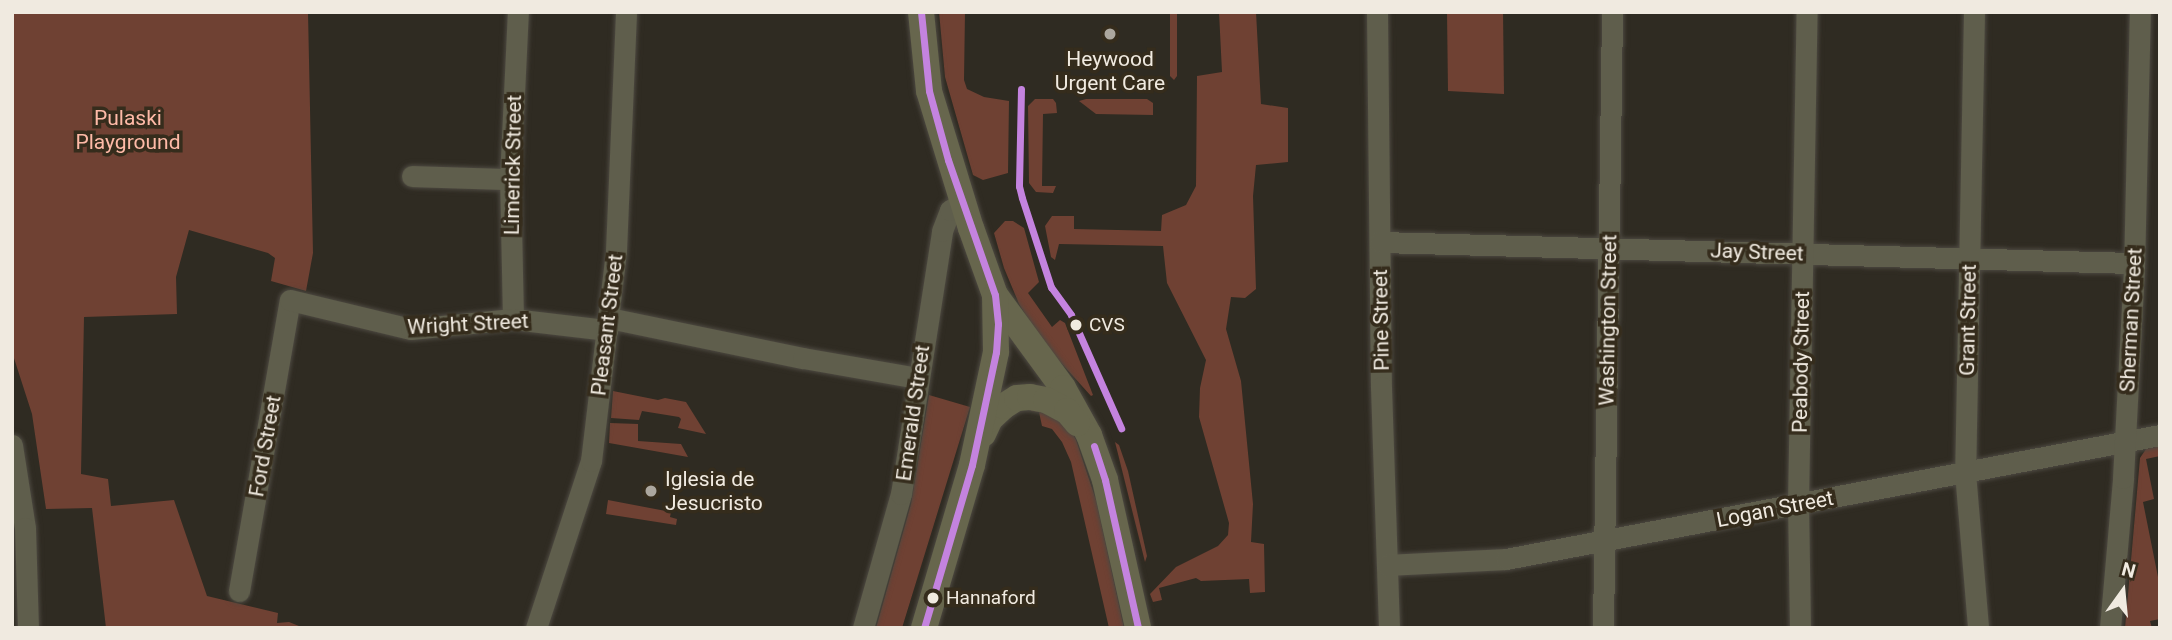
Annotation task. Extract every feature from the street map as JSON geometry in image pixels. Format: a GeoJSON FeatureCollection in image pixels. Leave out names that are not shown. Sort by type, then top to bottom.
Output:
{"type":"FeatureCollection","features":[{"type":"Feature","properties":{"kind":"main road"},"geometry":{"type":"LineString","coordinates":[[921,12],[929,91],[962,203],[998,310],[996,352],[972,465],[924,628]]}},
{"type":"Feature","properties":{"kind":"main road"},"geometry":{"type":"LineString","coordinates":[[995,295],[1063,388],[1089,435],[1105,480],[1138,628]]}},
{"type":"Feature","properties":{"kind":"main road"},"geometry":{"type":"LineString","coordinates":[[972,465],[990,419],[1017,398],[1046,400],[1067,411],[1089,435]]}},
{"type":"Feature","properties":{"kind":"street","name":"Limerick Street"},"geometry":{"type":"LineString","coordinates":[[513,319],[510,179],[518,12]]}},
{"type":"Feature","properties":{"kind":"street","name":"Pleasant Street"},"geometry":{"type":"LineString","coordinates":[[536,628],[591,461],[616,251],[626,12]]}},
{"type":"Feature","properties":{"kind":"street","name":"Pine Street"},"geometry":{"type":"LineString","coordinates":[[1377,12],[1390,628]]}},
{"type":"Feature","properties":{"kind":"street","name":"Washington Street"},"geometry":{"type":"LineString","coordinates":[[1603,628],[1612,12]]}},
{"type":"Feature","properties":{"kind":"street","name":"Peabody Street"},"geometry":{"type":"LineString","coordinates":[[1800,628],[1798,504],[1807,12]]}},
{"type":"Feature","properties":{"kind":"street","name":"Grant Street"},"geometry":{"type":"LineString","coordinates":[[1974,12],[1965,472],[1978,626]]}},
{"type":"Feature","properties":{"kind":"street","name":"Sherman Street"},"geometry":{"type":"LineString","coordinates":[[2110,628],[2125,440],[2134,263],[2140,12]]}},
{"type":"Feature","properties":{"kind":"street"},"geometry":{"type":"LineString","coordinates":[[412,176],[510,179]]}},
{"type":"Feature","properties":{"kind":"street","name":"Emerald Street"},"geometry":{"type":"LineString","coordinates":[[863,628],[901,494],[942,231],[950,210],[962,203]]}},
{"type":"Feature","properties":{"kind":"street","name":"Jay Street"},"geometry":{"type":"LineString","coordinates":[[1380,242],[2134,263]]}},
{"type":"Feature","properties":{"kind":"street","name":"Wright Street"},"geometry":{"type":"LineString","coordinates":[[290,300],[411,329],[513,319],[608,324],[919,378]]}},
{"type":"Feature","properties":{"kind":"street","name":"Ford Street"},"geometry":{"type":"LineString","coordinates":[[239,591],[290,300]]}},
{"type":"Feature","properties":{"kind":"street","name":"Logan Street"},"geometry":{"type":"LineString","coordinates":[[1387,565],[1506,559],[2160,435]]}},
{"type":"Feature","properties":{"kind":"street"},"geometry":{"type":"LineString","coordinates":[[12,445],[26,539],[28,628]]}},
{"type":"Feature","properties":{"kind":"green space","name":"Pulaski Playground"},"geometry":{"type":"Polygon","coordinates":[[[12,12],[308,12],[313,253],[306,291],[271,281],[275,258],[268,253],[189,230],[176,277],[177,314],[84,317],[81,474],[108,479],[111,506],[174,500],[207,596],[278,613],[277,623],[289,622],[304,628],[106,628],[92,508],[46,509],[32,414],[12,352],[12,12]]]}},
{"type":"Feature","properties":{"kind":"green space"},"geometry":{"type":"Polygon","coordinates":[[[939,12],[965,12],[964,80],[967,89],[984,97],[1009,101],[1008,173],[983,180],[973,175],[945,77],[939,12]]]}},
{"type":"Feature","properties":{"kind":"green space"},"geometry":{"type":"Polygon","coordinates":[[[1170,12],[1177,12],[1177,76],[1174,80],[1170,76],[1170,12]]]}},
{"type":"Feature","properties":{"kind":"green space"},"geometry":{"type":"Polygon","coordinates":[[[1219,12],[1256,12],[1261,104],[1288,108],[1288,162],[1256,165],[1253,196],[1256,289],[1245,298],[1231,297],[1226,329],[1241,381],[1253,504],[1251,542],[1264,544],[1265,592],[1250,593],[1249,579],[1201,581],[1196,578],[1159,588],[1162,600],[1153,602],[1150,594],[1176,567],[1218,546],[1228,535],[1229,523],[1199,417],[1200,388],[1206,360],[1167,283],[1163,246],[1059,244],[1055,260],[1051,257],[1045,226],[1052,216],[1074,216],[1074,229],[1161,231],[1162,215],[1186,205],[1196,186],[1197,76],[1222,72],[1219,12]]]}},
{"type":"Feature","properties":{"kind":"green space"},"geometry":{"type":"Polygon","coordinates":[[[1447,12],[1503,12],[1504,94],[1448,91],[1447,12]]]}},
{"type":"Feature","properties":{"kind":"green space"},"geometry":{"type":"Polygon","coordinates":[[[1035,99],[1053,99],[1056,103],[1057,113],[1043,114],[1042,186],[1056,186],[1053,193],[1036,192],[1029,183],[1028,106],[1035,99]]]}},
{"type":"Feature","properties":{"kind":"green space"},"geometry":{"type":"Polygon","coordinates":[[[1147,99],[1153,103],[1153,115],[1096,114],[1079,101],[1147,99]]]}},
{"type":"Feature","properties":{"kind":"green space"},"geometry":{"type":"Polygon","coordinates":[[[1005,221],[1013,221],[1024,228],[1039,282],[1028,293],[1052,327],[1060,320],[1065,323],[1093,395],[1091,396],[1044,344],[1019,304],[1004,268],[994,233],[1005,221]]]}},
{"type":"Feature","properties":{"kind":"green space"},"geometry":{"type":"Polygon","coordinates":[[[613,391],[658,400],[665,398],[686,402],[706,434],[678,428],[681,419],[679,417],[642,411],[639,420],[611,418],[613,391]]]}},
{"type":"Feature","properties":{"kind":"green space"},"geometry":{"type":"Polygon","coordinates":[[[929,395],[970,407],[902,628],[876,628],[911,504],[929,395]]]}},
{"type":"Feature","properties":{"kind":"green space"},"geometry":{"type":"Polygon","coordinates":[[[1038,406],[1069,427],[1076,440],[1096,500],[1124,628],[1109,628],[1071,462],[1062,442],[1052,429],[1042,426],[1039,412],[1031,411],[1030,407],[1038,406]]]}},
{"type":"Feature","properties":{"kind":"green space"},"geometry":{"type":"Polygon","coordinates":[[[610,423],[638,424],[638,441],[681,444],[688,457],[609,443],[610,423]]]}},
{"type":"Feature","properties":{"kind":"green space"},"geometry":{"type":"Polygon","coordinates":[[[1115,442],[1119,445],[1128,471],[1147,556],[1145,562],[1115,442]]]}},
{"type":"Feature","properties":{"kind":"green space"},"geometry":{"type":"Polygon","coordinates":[[[2160,446],[2160,456],[2146,459],[2154,499],[2143,502],[2160,587],[2160,619],[2150,621],[2152,628],[2125,628],[2140,458],[2146,449],[2160,446]]]}},
{"type":"Feature","properties":{"kind":"green space"},"geometry":{"type":"Polygon","coordinates":[[[608,500],[671,512],[670,517],[677,519],[676,525],[606,514],[608,500]]]}},
{"type":"Feature","properties":{"kind":"transit line"},"geometry":{"type":"LineString","coordinates":[[921,12],[929,91],[948,160],[995,295],[998,324],[996,352],[972,465],[924,628]]}},
{"type":"Feature","properties":{"kind":"transit line"},"geometry":{"type":"LineString","coordinates":[[1021,89],[1019,186],[1022,198],[1051,287],[1071,315],[1121,428]]}},
{"type":"Feature","properties":{"kind":"transit line"},"geometry":{"type":"LineString","coordinates":[[1094,446],[1105,480],[1138,628]]}},
{"type":"Feature","properties":{"kind":"place","name":"Heywood Urgent Care"},"geometry":{"type":"Point","coordinates":[1110,34]}},
{"type":"Feature","properties":{"kind":"place","name":"CVS"},"geometry":{"type":"Point","coordinates":[1076,325]}},
{"type":"Feature","properties":{"kind":"place","name":"Iglesia de Jesucristo"},"geometry":{"type":"Point","coordinates":[651,491]}},
{"type":"Feature","properties":{"kind":"place","name":"Hannaford"},"geometry":{"type":"Point","coordinates":[933,598]}}]}
